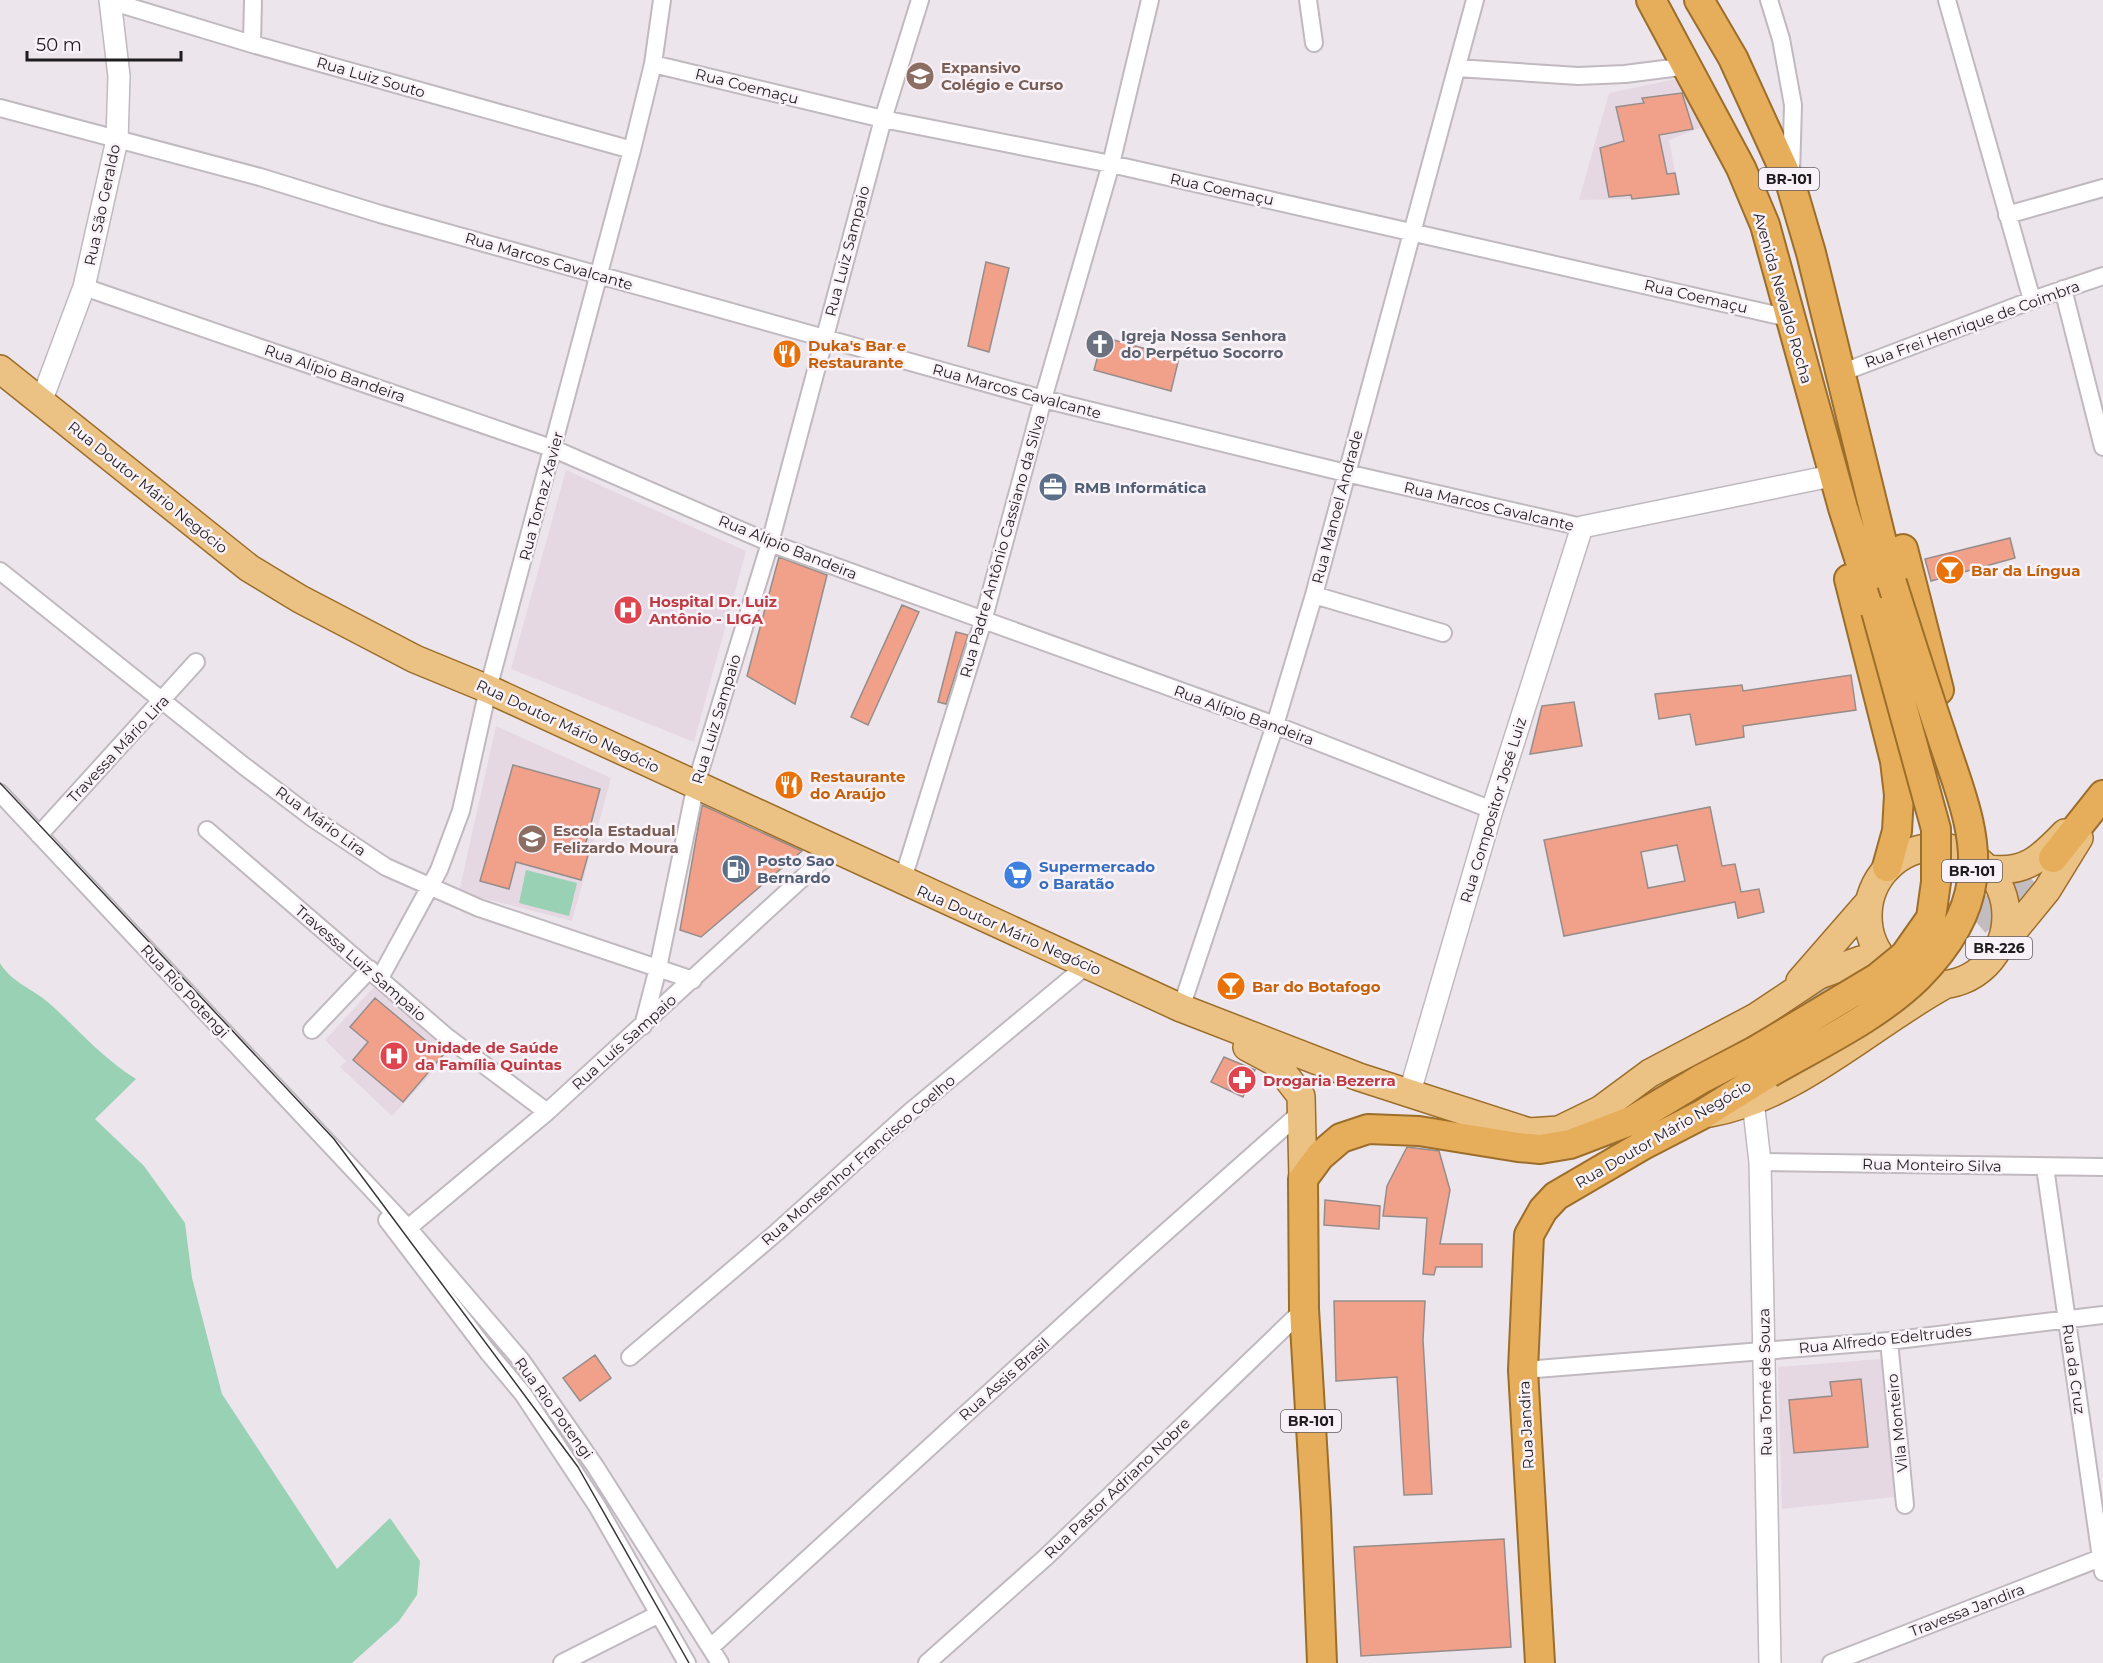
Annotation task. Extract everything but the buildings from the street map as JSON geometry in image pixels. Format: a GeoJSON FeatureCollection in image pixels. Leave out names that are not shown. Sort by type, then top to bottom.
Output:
{"type":"FeatureCollection","features":[{"type":"Feature","properties":{"kind":"highway","name":"Avenida Nevaldo Rocha"},"geometry":{"type":"LineString","coordinates":[[1651,0],[1741,168],[1765,225],[1789,318],[1836,475],[1843,508]]}},
{"type":"Feature","properties":{"kind":"highway","name":"BR-101"},"geometry":{"type":"LineString","coordinates":[[1699,0],[1733,58],[1791,185],[1811,253],[1892,583],[1961,797],[1971,838],[1972,879],[1963,915],[1944,948],[1917,978],[1858,1022],[1762,1062]]}},
{"type":"Feature","properties":{"kind":"highway"},"geometry":{"type":"LineString","coordinates":[[1854,425],[1891,501],[1941,699],[1983,842],[1986,866]]}},
{"type":"Feature","properties":{"kind":"highway","name":"BR-101"},"geometry":{"type":"LineString","coordinates":[[1762,1062],[1905,955],[1931,918],[1936,882],[1936,829],[1876,611],[1843,508]]}},
{"type":"Feature","properties":{"kind":"highway"},"geometry":{"type":"LineString","coordinates":[[1843,508],[1847,571],[1895,761],[1899,795],[1897,831],[1887,867]]}},
{"type":"Feature","properties":{"kind":"highway"},"geometry":{"type":"LineString","coordinates":[[2053,858],[2103,796]]}},
{"type":"Feature","properties":{"kind":"highway","name":"Rua Doutor Mário Negócio"},"geometry":{"type":"LineString","coordinates":[[1556,1196],[1645,1144],[1703,1114],[1762,1062]]}},
{"type":"Feature","properties":{"kind":"highway","name":"Rua Doutor Mário Negócio"},"geometry":{"type":"LineString","coordinates":[[1303,1179],[1320,1156],[1341,1138],[1368,1130],[1419,1131],[1518,1148],[1540,1149],[1570,1144],[1633,1120],[1701,1079],[1762,1062]]}},
{"type":"Feature","properties":{"kind":"highway"},"geometry":{"type":"LineString","coordinates":[[1570,1144],[1612,1113],[1699,1066]]}},
{"type":"Feature","properties":{"kind":"highway","name":"BR-101"},"geometry":{"type":"LineString","coordinates":[[1303,1179],[1304,1309],[1322,1663]]}},
{"type":"Feature","properties":{"kind":"highway","name":"Rua Jandira"},"geometry":{"type":"LineString","coordinates":[[1540,1663],[1523,1370],[1529,1235],[1543,1210],[1556,1196]]}},
{"type":"Feature","properties":{"kind":"main road","name":"Rua Doutor Mário Negócio"},"geometry":{"type":"LineString","coordinates":[[0,369],[249,568],[300,599],[415,659],[488,689],[902,882],[1181,1008],[1409,1095],[1529,1132],[1559,1130],[1600,1110],[1650,1073],[1756,1017],[1819,975],[1861,960],[1880,956]]}},
{"type":"Feature","properties":{"kind":"main road","name":"BR-226"},"geometry":{"type":"LineString","coordinates":[[2103,796],[2047,890],[1979,973],[1968,980],[1943,986],[1921,984],[1906,979],[1880,956],[1871,940],[1867,921],[1868,903],[1874,885],[1887,867],[1904,855],[1923,848],[1944,847],[1965,852],[1986,866],[2007,872],[2028,865],[2054,844],[2103,796]]}},
{"type":"Feature","properties":{"kind":"main road","name":"BR-226"},"geometry":{"type":"LineString","coordinates":[[1986,866],[2003,893],[2007,921],[2000,948]]}},
{"type":"Feature","properties":{"kind":"main road","name":"Rua Doutor Mário Negócio"},"geometry":{"type":"LineString","coordinates":[[1790,993],[1868,903]]}},
{"type":"Feature","properties":{"kind":"main road"},"geometry":{"type":"LineString","coordinates":[[1703,1114],[1735,1108],[1754,1101],[1809,1072],[1943,986]]}},
{"type":"Feature","properties":{"kind":"main road","name":"Rua Doutor Mário Negócio"},"geometry":{"type":"LineString","coordinates":[[1181,1008],[1212,1029],[1275,1062],[1301,1096],[1303,1179]]}},
{"type":"Feature","properties":{"kind":"street","name":"Rua Luiz Souto"},"geometry":{"type":"LineString","coordinates":[[110,0],[252,44],[632,150]]}},
{"type":"Feature","properties":{"kind":"street","name":"Rua São Geraldo"},"geometry":{"type":"LineString","coordinates":[[41,402],[84,287],[117,141],[119,76],[110,0]]}},
{"type":"Feature","properties":{"kind":"street"},"geometry":{"type":"LineString","coordinates":[[252,44],[253,0]]}},
{"type":"Feature","properties":{"kind":"street","name":"Rua Tomaz Xavier"},"geometry":{"type":"LineString","coordinates":[[312,1030],[375,974],[429,888],[461,811],[488,689],[632,150],[653,64],[662,0]]}},
{"type":"Feature","properties":{"kind":"street","name":"Rua Luiz Sampaio"},"geometry":{"type":"LineString","coordinates":[[643,1026],[658,968],[696,784],[770,543],[883,119],[920,0]]}},
{"type":"Feature","properties":{"kind":"street","name":"Rua Padre Antônio Cassiano da Silva"},"geometry":{"type":"LineString","coordinates":[[902,882],[983,621],[1042,399],[1112,164],[1150,0]]}},
{"type":"Feature","properties":{"kind":"street"},"geometry":{"type":"LineString","coordinates":[[1308,0],[1314,43]]}},
{"type":"Feature","properties":{"kind":"street","name":"Rua Manoel Andrade"},"geometry":{"type":"LineString","coordinates":[[1181,1008],[1275,725],[1314,595],[1475,0]]}},
{"type":"Feature","properties":{"kind":"street"},"geometry":{"type":"LineString","coordinates":[[1769,0],[1781,39],[1792,105],[1791,185]]}},
{"type":"Feature","properties":{"kind":"street"},"geometry":{"type":"LineString","coordinates":[[1947,0],[2032,300]]}},
{"type":"Feature","properties":{"kind":"street","name":"Rua Coemaçu"},"geometry":{"type":"LineString","coordinates":[[653,64],[883,119],[1112,164],[1789,318]]}},
{"type":"Feature","properties":{"kind":"street"},"geometry":{"type":"LineString","coordinates":[[1457,68],[1578,76],[1625,74],[1688,66]]}},
{"type":"Feature","properties":{"kind":"street","name":"Rua Marcos Cavalcante"},"geometry":{"type":"LineString","coordinates":[[0,108],[117,141],[260,177],[380,214],[1042,399],[1346,473],[1582,527],[1836,475]]}},
{"type":"Feature","properties":{"kind":"street"},"geometry":{"type":"LineString","coordinates":[[2007,215],[2103,188]]}},
{"type":"Feature","properties":{"kind":"street","name":"Rua Frei Henrique de Coimbra"},"geometry":{"type":"LineString","coordinates":[[1841,374],[2032,300],[2103,276]]}},
{"type":"Feature","properties":{"kind":"street","name":"Rua Alípio Bandeira"},"geometry":{"type":"LineString","coordinates":[[84,287],[554,448],[770,543],[1275,725],[1492,810]]}},
{"type":"Feature","properties":{"kind":"street"},"geometry":{"type":"LineString","coordinates":[[2063,289],[2103,447]]}},
{"type":"Feature","properties":{"kind":"street","name":"Rua Compositor José Luiz"},"geometry":{"type":"LineString","coordinates":[[1409,1095],[1492,810],[1582,527]]}},
{"type":"Feature","properties":{"kind":"street","name":"Rua Mário Lira"},"geometry":{"type":"LineString","coordinates":[[0,571],[163,702],[349,843],[386,867],[478,908],[693,980]]}},
{"type":"Feature","properties":{"kind":"street"},"geometry":{"type":"LineString","coordinates":[[1314,595],[1443,633]]}},
{"type":"Feature","properties":{"kind":"street","name":"Travessa Mário Lira"},"geometry":{"type":"LineString","coordinates":[[39,835],[163,702],[196,662]]}},
{"type":"Feature","properties":{"kind":"street","name":"Rua Rio Potengi"},"geometry":{"type":"LineString","coordinates":[[0,793],[408,1228],[521,1360],[553,1403],[711,1655],[720,1663]]}},
{"type":"Feature","properties":{"kind":"street","name":"Travessa Luiz Sampaio"},"geometry":{"type":"LineString","coordinates":[[207,830],[447,1037],[548,1112]]}},
{"type":"Feature","properties":{"kind":"street","name":"Rua Luís Sampaio"},"geometry":{"type":"LineString","coordinates":[[408,1228],[548,1112],[834,849]]}},
{"type":"Feature","properties":{"kind":"street","name":"Rua Monsenhor Francisco Coelho"},"geometry":{"type":"LineString","coordinates":[[630,1357],[777,1232],[910,1112],[1087,965]]}},
{"type":"Feature","properties":{"kind":"street","name":"Rua Tomé de Souza"},"geometry":{"type":"LineString","coordinates":[[1754,1101],[1760,1162],[1770,1663]]}},
{"type":"Feature","properties":{"kind":"street","name":"Rua Assis Brasil"},"geometry":{"type":"LineString","coordinates":[[711,1655],[1131,1263],[1300,1113]]}},
{"type":"Feature","properties":{"kind":"street","name":"Rua Monteiro Silva"},"geometry":{"type":"LineString","coordinates":[[1760,1162],[2103,1167]]}},
{"type":"Feature","properties":{"kind":"street","name":"Rua da Cruz"},"geometry":{"type":"LineString","coordinates":[[2045,1167],[2102,1562]]}},
{"type":"Feature","properties":{"kind":"street","name":"Rua Rio Potengi"},"geometry":{"type":"LineString","coordinates":[[371,1188],[383,1215],[487,1351],[523,1394],[597,1506],[687,1663]]}},
{"type":"Feature","properties":{"kind":"street","name":"Rua Pastor Adriano Nobre"},"geometry":{"type":"LineString","coordinates":[[927,1663],[1046,1557],[1304,1309]]}},
{"type":"Feature","properties":{"kind":"street","name":"Rua Alfredo Edeltrudes"},"geometry":{"type":"LineString","coordinates":[[1523,1370],[1889,1341],[2103,1315]]}},
{"type":"Feature","properties":{"kind":"street","name":"Vila Monteiro"},"geometry":{"type":"LineString","coordinates":[[1889,1341],[1905,1505]]}},
{"type":"Feature","properties":{"kind":"street","name":"Travessa Jandira"},"geometry":{"type":"LineString","coordinates":[[1831,1663],[2102,1562]]}},
{"type":"Feature","properties":{"kind":"street"},"geometry":{"type":"LineString","coordinates":[[562,1663],[659,1614]]}},
{"type":"Feature","properties":{"kind":"shaded area"},"geometry":{"type":"Polygon","coordinates":[[[1681,78],[1705,126],[1669,140],[1679,194],[1632,199],[1579,200],[1609,93],[1681,78]]]}},
{"type":"Feature","properties":{"kind":"shaded area","name":"Hospital Dr. Luiz Antônio - LIGA"},"geometry":{"type":"Polygon","coordinates":[[[566,470],[746,551],[694,742],[511,669],[566,470]]]}},
{"type":"Feature","properties":{"kind":"shaded area","name":"Escola Estadual Felizardo Moura"},"geometry":{"type":"Polygon","coordinates":[[[496,726],[611,778],[572,921],[459,892],[496,726]]]}},
{"type":"Feature","properties":{"kind":"shaded area","name":"Unidade de Saúde da Família Quintas"},"geometry":{"type":"Polygon","coordinates":[[[374,987],[452,1051],[392,1116],[340,1067],[346,1061],[325,1040],[374,987]]]}},
{"type":"Feature","properties":{"kind":"shaded area"},"geometry":{"type":"Polygon","coordinates":[[[1882,1359],[1894,1497],[1782,1509],[1778,1367],[1882,1359]]]}},
{"type":"Feature","properties":{"kind":"green space"},"geometry":{"type":"Polygon","coordinates":[[[526,870],[577,883],[569,916],[519,903],[526,870]]]}},
{"type":"Feature","properties":{"kind":"green space"},"geometry":{"type":"Polygon","coordinates":[[[0,963],[16,980],[49,1003],[101,1053],[136,1079],[95,1119],[144,1166],[185,1223],[192,1278],[222,1394],[337,1569],[390,1518],[420,1561],[417,1595],[399,1621],[352,1663],[0,1663],[0,963]]]}},
{"type":"Feature","properties":{"kind":"tunnel"},"geometry":{"type":"LineString","coordinates":[[1938,939],[1975,923],[2053,858]]}},
{"type":"Feature","properties":{"kind":"tunnel"},"geometry":{"type":"LineString","coordinates":[[1699,1066],[1836,987]]}},
{"type":"Feature","properties":{"kind":"tram line"},"geometry":{"type":"LineString","coordinates":[[0,783],[334,1139],[578,1467],[689,1663]]}},
{"type":"Feature","properties":{"kind":"place","name":"Expansivo Colégio e Curso"},"geometry":{"type":"Point","coordinates":[920,76]}},
{"type":"Feature","properties":{"kind":"place","name":"Igreja Nossa Senhora do Perpétuo Socorro"},"geometry":{"type":"Point","coordinates":[1100,344]}},
{"type":"Feature","properties":{"kind":"place","name":"Duka's Bar e Restaurante"},"geometry":{"type":"Point","coordinates":[787,354]}},
{"type":"Feature","properties":{"kind":"place","name":"RMB Informática"},"geometry":{"type":"Point","coordinates":[1053,487]}},
{"type":"Feature","properties":{"kind":"place","name":"Bar da Língua"},"geometry":{"type":"Point","coordinates":[1950,570]}},
{"type":"Feature","properties":{"kind":"place","name":"Hospital Dr. Luiz Antônio - LIGA"},"geometry":{"type":"Point","coordinates":[628,610]}},
{"type":"Feature","properties":{"kind":"place","name":"Restaurante do Araújo"},"geometry":{"type":"Point","coordinates":[789,785]}},
{"type":"Feature","properties":{"kind":"place","name":"Escola Estadual Felizardo Moura"},"geometry":{"type":"Point","coordinates":[532,839]}},
{"type":"Feature","properties":{"kind":"place","name":"Posto Sao Bernardo"},"geometry":{"type":"Point","coordinates":[736,869]}},
{"type":"Feature","properties":{"kind":"place","name":"Supermercado o Baratão"},"geometry":{"type":"Point","coordinates":[1018,875]}},
{"type":"Feature","properties":{"kind":"place","name":"Bar do Botafogo"},"geometry":{"type":"Point","coordinates":[1231,986]}},
{"type":"Feature","properties":{"kind":"place","name":"Unidade de Saúde da Família Quintas"},"geometry":{"type":"Point","coordinates":[394,1056]}},
{"type":"Feature","properties":{"kind":"place","name":"Drogaria Bezerra"},"geometry":{"type":"Point","coordinates":[1242,1080]}}]}
